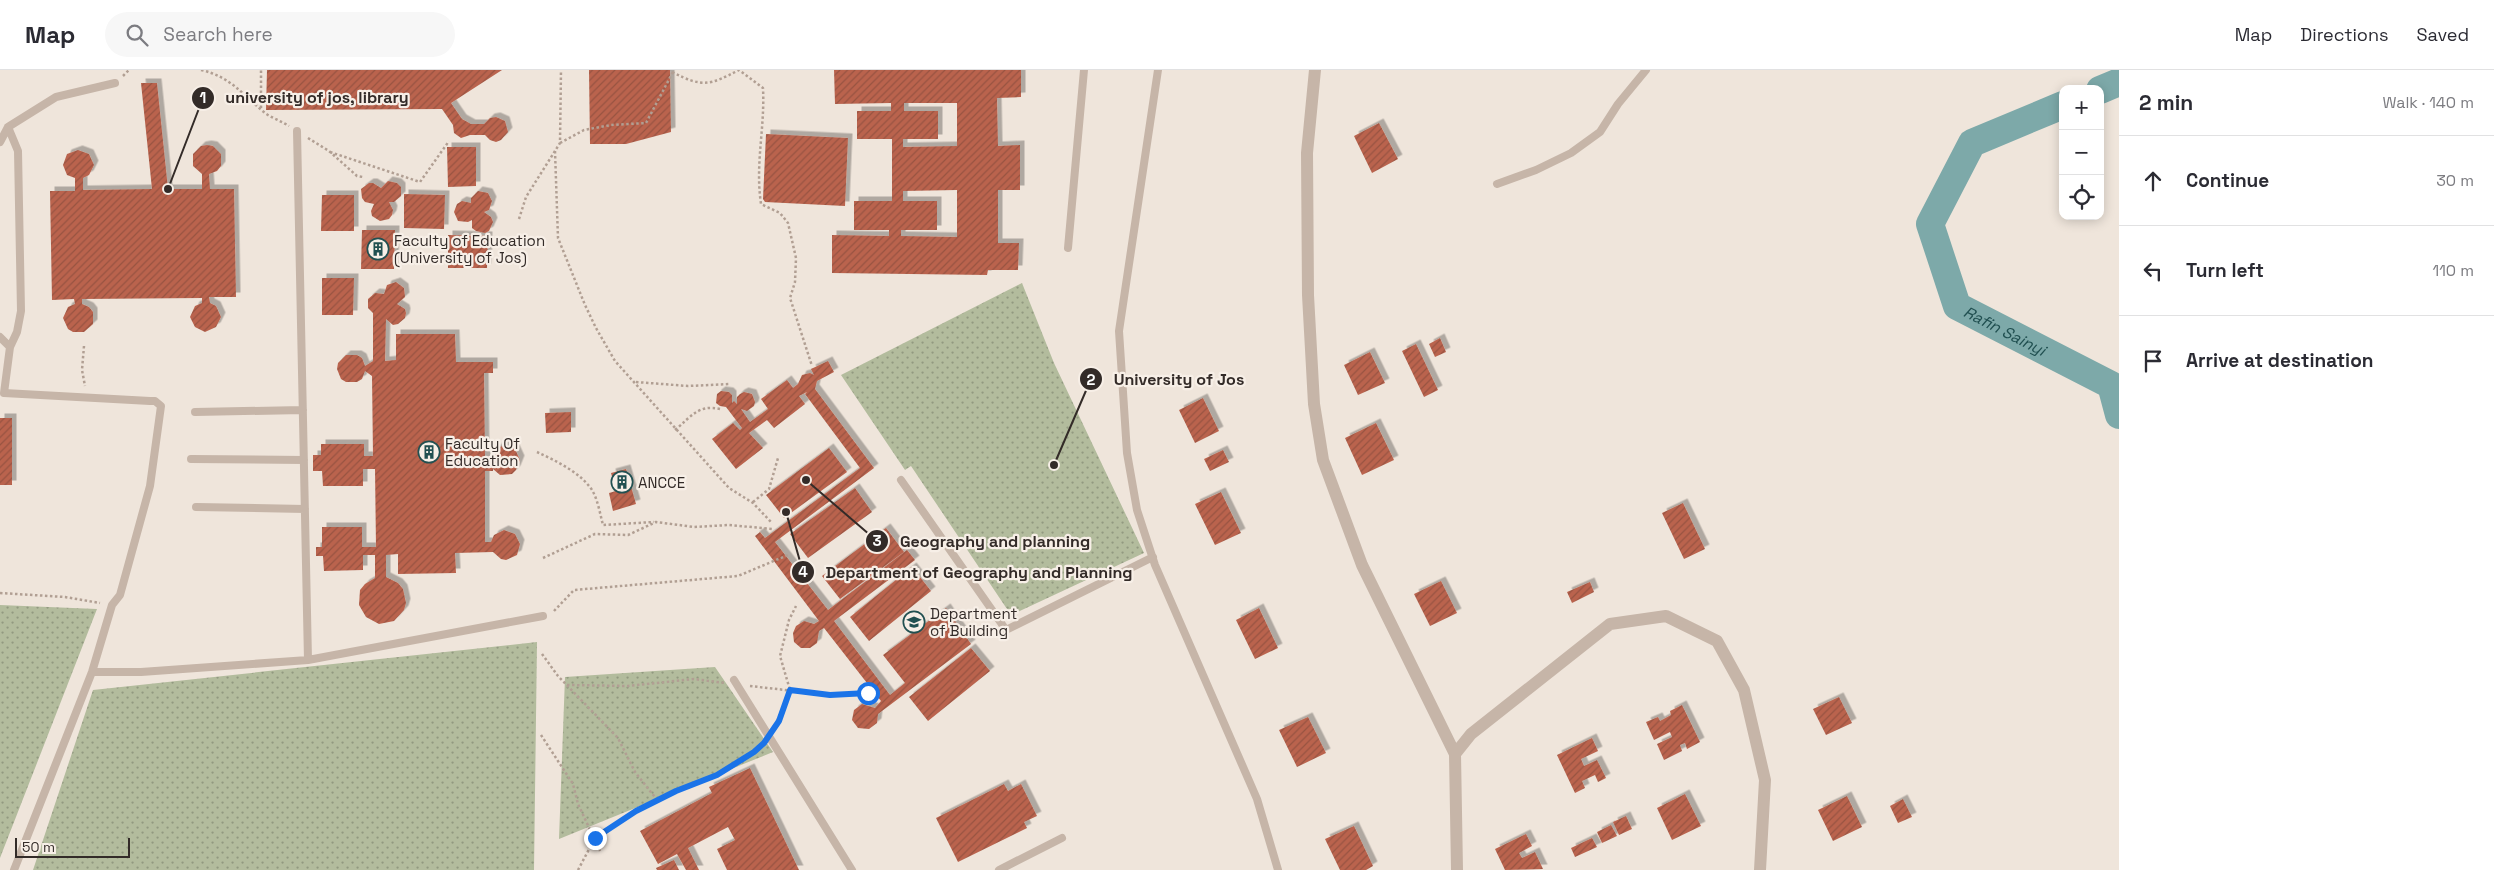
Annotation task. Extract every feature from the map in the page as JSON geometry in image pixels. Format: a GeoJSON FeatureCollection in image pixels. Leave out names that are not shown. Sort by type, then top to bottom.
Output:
{"type":"FeatureCollection","features":[{"type":"Feature","properties":{"kind":"street"},"geometry":{"type":"LineString","coordinates":[[1315,70],[1307,153],[1308,295],[1314,404],[1323,460],[1362,566],[1455,754],[1457,870]]}},
{"type":"Feature","properties":{"kind":"street"},"geometry":{"type":"LineString","coordinates":[[1455,754],[1471,734],[1610,624],[1666,616],[1716,641],[1744,690],[1765,780],[1760,870]]}},
{"type":"Feature","properties":{"kind":"lane"},"geometry":{"type":"LineString","coordinates":[[1068,248],[1084,70]]}},
{"type":"Feature","properties":{"kind":"lane"},"geometry":{"type":"LineString","coordinates":[[1158,70],[1119,331],[1126,453],[1137,510],[1155,566],[1257,799],[1278,870]]}},
{"type":"Feature","properties":{"kind":"lane"},"geometry":{"type":"LineString","coordinates":[[1497,184],[1536,170],[1571,153],[1600,132],[1618,104],[1646,70]]}},
{"type":"Feature","properties":{"kind":"lane"},"geometry":{"type":"LineString","coordinates":[[0,142],[8,126],[56,97],[115,83]]}},
{"type":"Feature","properties":{"kind":"lane"},"geometry":{"type":"LineString","coordinates":[[8,126],[18,151],[21,311],[17,332],[10,347],[4,393],[155,401],[161,406],[150,486],[120,595],[112,605],[92,672],[14,870]]}},
{"type":"Feature","properties":{"kind":"lane"},"geometry":{"type":"LineString","coordinates":[[297,131],[308,660]]}},
{"type":"Feature","properties":{"kind":"lane"},"geometry":{"type":"LineString","coordinates":[[0,337],[10,347]]}},
{"type":"Feature","properties":{"kind":"lane"},"geometry":{"type":"LineString","coordinates":[[195,412],[303,410]]}},
{"type":"Feature","properties":{"kind":"lane"},"geometry":{"type":"LineString","coordinates":[[191,459],[304,460]]}},
{"type":"Feature","properties":{"kind":"lane"},"geometry":{"type":"LineString","coordinates":[[901,480],[1006,630],[1153,557]]}},
{"type":"Feature","properties":{"kind":"lane"},"geometry":{"type":"LineString","coordinates":[[196,508],[305,509]]}},
{"type":"Feature","properties":{"kind":"lane"},"geometry":{"type":"LineString","coordinates":[[92,672],[141,672],[308,660],[543,616]]}},
{"type":"Feature","properties":{"kind":"lane"},"geometry":{"type":"LineString","coordinates":[[736,683],[852,870]]}},
{"type":"Feature","properties":{"kind":"lane"},"geometry":{"type":"LineString","coordinates":[[999,870],[1062,838]]}},
{"type":"Feature","properties":{"kind":"path"},"geometry":{"type":"LineString","coordinates":[[201,70],[218,74],[261,109],[329,151],[357,176],[364,177]]}},
{"type":"Feature","properties":{"kind":"path"},"geometry":{"type":"LineString","coordinates":[[261,70],[261,109]]}},
{"type":"Feature","properties":{"kind":"path"},"geometry":{"type":"LineString","coordinates":[[560,143],[561,70]]}},
{"type":"Feature","properties":{"kind":"path"},"geometry":{"type":"LineString","coordinates":[[519,219],[526,197],[560,143],[584,130],[610,125],[646,124],[673,71],[691,82],[715,83],[739,70],[763,88],[764,113],[757,179],[761,204],[780,213],[788,223],[796,258],[794,282],[790,298],[812,366]]}},
{"type":"Feature","properties":{"kind":"path"},"geometry":{"type":"LineString","coordinates":[[329,151],[420,182],[449,141]]}},
{"type":"Feature","properties":{"kind":"path"},"geometry":{"type":"LineString","coordinates":[[555,151],[558,238],[585,305],[615,361],[636,382],[668,418],[675,430],[729,488],[753,503],[772,522]]}},
{"type":"Feature","properties":{"kind":"path"},"geometry":{"type":"LineString","coordinates":[[84,346],[82,370],[87,397]]}},
{"type":"Feature","properties":{"kind":"path"},"geometry":{"type":"LineString","coordinates":[[636,382],[688,386],[730,384]]}},
{"type":"Feature","properties":{"kind":"path"},"geometry":{"type":"LineString","coordinates":[[675,430],[698,410],[709,406],[720,409]]}},
{"type":"Feature","properties":{"kind":"path"},"geometry":{"type":"LineString","coordinates":[[536,452],[559,462],[582,479],[593,491],[603,525],[656,522],[694,527],[729,525],[773,530]]}},
{"type":"Feature","properties":{"kind":"path"},"geometry":{"type":"LineString","coordinates":[[753,503],[769,489],[778,458]]}},
{"type":"Feature","properties":{"kind":"path"},"geometry":{"type":"LineString","coordinates":[[543,558],[595,534],[628,535],[656,522]]}},
{"type":"Feature","properties":{"kind":"path"},"geometry":{"type":"LineString","coordinates":[[543,616],[559,606],[574,590],[738,576],[788,555]]}},
{"type":"Feature","properties":{"kind":"path"},"geometry":{"type":"LineString","coordinates":[[0,593],[65,597],[112,605]]}},
{"type":"Feature","properties":{"kind":"path"},"geometry":{"type":"LineString","coordinates":[[578,870],[595,838],[636,811],[717,775],[754,752],[769,736],[779,721],[790,690],[780,656],[789,620],[796,606]]}},
{"type":"Feature","properties":{"kind":"path"},"geometry":{"type":"LineString","coordinates":[[542,654],[567,685],[618,738],[635,772],[658,801]]}},
{"type":"Feature","properties":{"kind":"path"},"geometry":{"type":"LineString","coordinates":[[567,685],[628,686],[694,679],[830,695],[868,693]]}},
{"type":"Feature","properties":{"kind":"path"},"geometry":{"type":"LineString","coordinates":[[541,735],[573,784],[578,804],[600,851]]}},
{"type":"Feature","properties":{"kind":"green space"},"geometry":{"type":"Polygon","coordinates":[[[1022,283],[1054,363],[1144,553],[1011,615],[911,466],[905,470],[841,375],[1022,283]]]}},
{"type":"Feature","properties":{"kind":"green space"},"geometry":{"type":"Polygon","coordinates":[[[0,605],[97,609],[0,858],[0,605]]]}},
{"type":"Feature","properties":{"kind":"green space"},"geometry":{"type":"Polygon","coordinates":[[[537,642],[534,870],[33,870],[93,690],[537,642]]]}},
{"type":"Feature","properties":{"kind":"green space"},"geometry":{"type":"Polygon","coordinates":[[[715,667],[773,752],[559,839],[565,677],[715,667]]]}},
{"type":"Feature","properties":{"kind":"building"},"geometry":{"type":"Polygon","coordinates":[[[267,70],[502,70],[451,103],[462,119],[471,124],[484,124],[490,118],[496,117],[505,121],[508,132],[501,140],[496,142],[490,140],[485,135],[470,135],[461,138],[454,133],[453,125],[442,109],[266,110],[267,70]]]}},
{"type":"Feature","properties":{"kind":"building"},"geometry":{"type":"Polygon","coordinates":[[[589,70],[670,70],[671,132],[626,144],[590,144],[589,70]]]}},
{"type":"Feature","properties":{"kind":"building"},"geometry":{"type":"Polygon","coordinates":[[[834,70],[1021,70],[1021,97],[997,98],[998,146],[1020,145],[1020,190],[998,190],[998,243],[1019,243],[1018,270],[988,270],[987,275],[832,273],[832,235],[889,236],[889,230],[854,230],[854,201],[892,201],[892,139],[857,139],[857,111],[891,111],[891,103],[835,104],[834,70]],[[904,103],[904,111],[938,111],[938,139],[903,139],[903,147],[957,146],[957,103],[904,103]],[[957,190],[903,191],[903,201],[937,201],[937,230],[901,230],[901,236],[957,237],[957,190]]]}},
{"type":"Feature","properties":{"kind":"building"},"geometry":{"type":"Polygon","coordinates":[[[141,83],[157,83],[168,189],[202,189],[202,174],[193,166],[193,154],[201,146],[207,145],[213,146],[221,154],[221,166],[217,171],[209,174],[210,189],[234,189],[236,297],[209,297],[210,303],[216,306],[221,317],[216,327],[205,332],[195,327],[190,317],[195,306],[202,303],[202,298],[82,299],[82,304],[89,307],[93,312],[93,324],[84,332],[73,332],[68,329],[63,318],[68,307],[75,304],[74,299],[52,300],[50,191],[75,191],[75,178],[67,175],[63,165],[67,154],[78,150],[89,154],[94,165],[89,175],[83,178],[83,190],[152,189],[141,83]]]}},
{"type":"Feature","properties":{"kind":"building"},"geometry":{"type":"Polygon","coordinates":[[[1379,123],[1398,159],[1372,173],[1354,136],[1379,123]]]}},
{"type":"Feature","properties":{"kind":"building"},"geometry":{"type":"Polygon","coordinates":[[[766,134],[848,138],[845,206],[765,202],[763,199],[766,134]]]}},
{"type":"Feature","properties":{"kind":"building"},"geometry":{"type":"Polygon","coordinates":[[[447,147],[476,147],[476,186],[448,187],[447,147]]]}},
{"type":"Feature","properties":{"kind":"building"},"geometry":{"type":"Polygon","coordinates":[[[388,181],[397,183],[401,187],[401,196],[394,202],[389,202],[393,210],[389,219],[380,221],[372,216],[371,211],[374,204],[365,202],[362,198],[361,189],[369,183],[373,183],[381,188],[388,181]]]}},
{"type":"Feature","properties":{"kind":"building"},"geometry":{"type":"Polygon","coordinates":[[[478,191],[488,193],[492,201],[489,210],[484,212],[491,217],[493,222],[489,231],[485,233],[472,228],[472,220],[468,222],[458,221],[454,212],[457,204],[462,201],[471,203],[471,198],[478,191]]]}},
{"type":"Feature","properties":{"kind":"building"},"geometry":{"type":"Polygon","coordinates":[[[404,194],[445,195],[444,229],[404,228],[404,194]]]}},
{"type":"Feature","properties":{"kind":"building"},"geometry":{"type":"Polygon","coordinates":[[[322,195],[354,195],[354,231],[321,231],[322,195]]]}},
{"type":"Feature","properties":{"kind":"building","name":"Faculty of Education (University of Jos)"},"geometry":{"type":"Polygon","coordinates":[[[362,230],[395,230],[394,269],[361,269],[362,230]]]}},
{"type":"Feature","properties":{"kind":"building"},"geometry":{"type":"Polygon","coordinates":[[[448,235],[488,236],[487,268],[448,268],[448,235]]]}},
{"type":"Feature","properties":{"kind":"building"},"geometry":{"type":"Polygon","coordinates":[[[322,278],[354,278],[353,315],[322,315],[322,278]]]}},
{"type":"Feature","properties":{"kind":"building","name":"Faculty Of Education"},"geometry":{"type":"Polygon","coordinates":[[[396,282],[404,288],[405,297],[397,304],[405,309],[406,313],[405,318],[398,324],[393,325],[386,319],[385,361],[396,360],[396,334],[455,334],[456,362],[493,362],[493,373],[484,373],[485,456],[491,456],[498,447],[504,446],[515,449],[520,460],[512,474],[500,475],[493,469],[493,471],[485,471],[485,542],[491,542],[494,535],[504,530],[515,534],[520,544],[517,555],[506,560],[501,559],[493,552],[455,553],[456,573],[398,574],[398,554],[386,555],[386,577],[398,583],[403,589],[406,603],[404,610],[394,621],[379,624],[366,617],[359,605],[360,590],[365,584],[375,578],[375,555],[363,555],[363,570],[324,571],[323,556],[316,556],[316,547],[322,547],[322,527],[362,527],[362,547],[376,547],[375,469],[363,469],[363,486],[323,486],[322,471],[313,471],[313,455],[321,455],[321,444],[364,444],[364,456],[373,456],[372,376],[365,371],[362,379],[357,382],[346,382],[341,379],[337,369],[338,363],[346,355],[357,355],[362,358],[365,366],[373,361],[373,313],[368,308],[368,299],[375,293],[384,294],[387,285],[396,282]]]}},
{"type":"Feature","properties":{"kind":"building"},"geometry":{"type":"Polygon","coordinates":[[[1440,338],[1446,352],[1435,357],[1429,344],[1440,338]]]}},
{"type":"Feature","properties":{"kind":"building"},"geometry":{"type":"Polygon","coordinates":[[[1416,344],[1438,390],[1424,397],[1402,351],[1416,344]]]}},
{"type":"Feature","properties":{"kind":"building"},"geometry":{"type":"Polygon","coordinates":[[[1370,352],[1385,383],[1358,395],[1344,365],[1370,352]]]}},
{"type":"Feature","properties":{"kind":"building"},"geometry":{"type":"Polygon","coordinates":[[[828,361],[834,372],[817,381],[815,389],[874,468],[775,542],[828,610],[907,550],[915,560],[834,621],[890,695],[905,683],[883,655],[946,608],[971,644],[878,714],[877,723],[869,729],[858,728],[852,720],[854,710],[862,704],[875,708],[881,701],[824,628],[819,631],[817,643],[810,648],[801,648],[794,642],[793,633],[796,626],[804,621],[814,624],[819,621],[755,536],[760,532],[765,538],[860,468],[805,394],[807,392],[799,396],[805,404],[774,428],[767,420],[749,433],[763,448],[736,469],[712,439],[733,423],[740,430],[742,428],[726,407],[716,403],[717,394],[721,391],[729,392],[732,395],[732,403],[734,401],[737,404],[737,397],[740,394],[744,392],[752,394],[755,402],[754,406],[747,411],[741,409],[750,422],[768,409],[761,399],[787,380],[793,388],[798,384],[802,375],[810,373],[814,375],[811,369],[828,361]]]}},
{"type":"Feature","properties":{"kind":"building"},"geometry":{"type":"Polygon","coordinates":[[[1203,398],[1219,431],[1195,443],[1179,410],[1203,398]]]}},
{"type":"Feature","properties":{"kind":"building"},"geometry":{"type":"Polygon","coordinates":[[[571,412],[571,432],[546,433],[545,413],[571,412]]]}},
{"type":"Feature","properties":{"kind":"building"},"geometry":{"type":"Polygon","coordinates":[[[0,418],[12,418],[12,485],[0,485],[0,418]]]}},
{"type":"Feature","properties":{"kind":"building"},"geometry":{"type":"Polygon","coordinates":[[[1376,423],[1394,460],[1362,475],[1345,438],[1376,423]]]}},
{"type":"Feature","properties":{"kind":"building"},"geometry":{"type":"Polygon","coordinates":[[[829,448],[847,472],[784,518],[766,495],[829,448]]]}},
{"type":"Feature","properties":{"kind":"building"},"geometry":{"type":"Polygon","coordinates":[[[1223,450],[1229,462],[1210,471],[1204,459],[1223,450]]]}},
{"type":"Feature","properties":{"kind":"building","name":"ANCCE"},"geometry":{"type":"Polygon","coordinates":[[[626,469],[636,504],[613,511],[609,493],[616,491],[611,473],[626,469]]]}},
{"type":"Feature","properties":{"kind":"building"},"geometry":{"type":"Polygon","coordinates":[[[855,488],[872,512],[808,558],[790,534],[855,488]]]}},
{"type":"Feature","properties":{"kind":"building"},"geometry":{"type":"Polygon","coordinates":[[[1221,492],[1241,533],[1215,545],[1195,504],[1221,492]]]}},
{"type":"Feature","properties":{"kind":"building"},"geometry":{"type":"Polygon","coordinates":[[[1683,503],[1705,549],[1684,559],[1662,513],[1683,503]]]}},
{"type":"Feature","properties":{"kind":"building"},"geometry":{"type":"Polygon","coordinates":[[[886,528],[904,552],[840,599],[822,576],[886,528]]]}},
{"type":"Feature","properties":{"kind":"building"},"geometry":{"type":"Polygon","coordinates":[[[912,567],[931,591],[869,641],[850,617],[912,567]]]}},
{"type":"Feature","properties":{"kind":"building"},"geometry":{"type":"Polygon","coordinates":[[[1441,581],[1457,613],[1430,626],[1414,594],[1441,581]]]}},
{"type":"Feature","properties":{"kind":"building"},"geometry":{"type":"Polygon","coordinates":[[[1590,582],[1594,592],[1572,603],[1567,592],[1590,582]]]}},
{"type":"Feature","properties":{"kind":"building"},"geometry":{"type":"Polygon","coordinates":[[[1259,608],[1278,648],[1255,659],[1236,620],[1259,608]]]}},
{"type":"Feature","properties":{"kind":"building"},"geometry":{"type":"Polygon","coordinates":[[[971,648],[990,671],[928,721],[909,697],[971,648]]]}},
{"type":"Feature","properties":{"kind":"building"},"geometry":{"type":"Polygon","coordinates":[[[1839,697],[1852,723],[1826,735],[1813,709],[1839,697]]]}},
{"type":"Feature","properties":{"kind":"building"},"geometry":{"type":"Polygon","coordinates":[[[1682,705],[1700,742],[1687,749],[1685,743],[1680,745],[1682,751],[1664,760],[1657,744],[1672,737],[1670,732],[1654,740],[1646,722],[1658,717],[1660,721],[1671,715],[1670,711],[1682,705]]]}},
{"type":"Feature","properties":{"kind":"building"},"geometry":{"type":"Polygon","coordinates":[[[1308,717],[1326,753],[1297,767],[1279,730],[1308,717]]]}},
{"type":"Feature","properties":{"kind":"building"},"geometry":{"type":"Polygon","coordinates":[[[1592,738],[1598,751],[1581,759],[1584,766],[1597,760],[1606,778],[1598,782],[1595,775],[1582,781],[1585,788],[1575,793],[1557,755],[1592,738]]]}},
{"type":"Feature","properties":{"kind":"building"},"geometry":{"type":"Polygon","coordinates":[[[750,768],[799,870],[727,870],[717,849],[735,840],[728,827],[688,848],[699,870],[686,870],[677,854],[658,864],[640,831],[712,793],[709,787],[750,768]]]}},
{"type":"Feature","properties":{"kind":"building"},"geometry":{"type":"Polygon","coordinates":[[[1004,784],[1008,791],[1021,784],[1037,816],[1024,822],[1027,828],[958,862],[936,818],[1004,784]]]}},
{"type":"Feature","properties":{"kind":"building"},"geometry":{"type":"Polygon","coordinates":[[[1685,794],[1701,826],[1672,840],[1657,808],[1685,794]]]}},
{"type":"Feature","properties":{"kind":"building"},"geometry":{"type":"Polygon","coordinates":[[[1847,796],[1862,827],[1833,841],[1818,810],[1847,796]]]}},
{"type":"Feature","properties":{"kind":"building"},"geometry":{"type":"Polygon","coordinates":[[[1903,799],[1912,817],[1898,823],[1890,806],[1903,799]]]}},
{"type":"Feature","properties":{"kind":"building"},"geometry":{"type":"Polygon","coordinates":[[[1626,816],[1632,829],[1619,835],[1613,822],[1626,816]]]}},
{"type":"Feature","properties":{"kind":"building"},"geometry":{"type":"Polygon","coordinates":[[[1611,825],[1617,836],[1602,843],[1597,832],[1611,825]]]}},
{"type":"Feature","properties":{"kind":"building"},"geometry":{"type":"Polygon","coordinates":[[[1354,826],[1373,866],[1366,870],[1340,870],[1325,839],[1354,826]]]}},
{"type":"Feature","properties":{"kind":"building"},"geometry":{"type":"Polygon","coordinates":[[[1526,834],[1532,846],[1519,853],[1522,858],[1535,852],[1543,869],[1505,870],[1495,849],[1526,834]]]}},
{"type":"Feature","properties":{"kind":"building"},"geometry":{"type":"Polygon","coordinates":[[[1592,838],[1597,847],[1575,857],[1571,848],[1592,838]]]}},
{"type":"Feature","properties":{"kind":"building"},"geometry":{"type":"Polygon","coordinates":[[[674,860],[679,870],[657,870],[656,868],[674,860]]]}},
{"type":"Feature","properties":{"kind":"waterway","name":"Rafin Sainyi"},"geometry":{"type":"LineString","coordinates":[[2104,88],[2119,82]]}},
{"type":"Feature","properties":{"kind":"waterway","name":"Rafin Sainyi"},"geometry":{"type":"LineString","coordinates":[[2059,107],[1972,143],[1930,224],[1957,306],[2111,385],[2119,415]]}},
{"type":"Feature","properties":{"kind":"place","name":"university of jos, library"},"geometry":{"type":"Point","coordinates":[168,189]}},
{"type":"Feature","properties":{"kind":"place","name":"Faculty of Education (University of Jos)"},"geometry":{"type":"Point","coordinates":[378,249]}},
{"type":"Feature","properties":{"kind":"place","name":"Faculty Of Education"},"geometry":{"type":"Point","coordinates":[429,452]}},
{"type":"Feature","properties":{"kind":"place","name":"University of Jos"},"geometry":{"type":"Point","coordinates":[1054,465]}},
{"type":"Feature","properties":{"kind":"place","name":"Geography and planning"},"geometry":{"type":"Point","coordinates":[806,480]}},
{"type":"Feature","properties":{"kind":"place","name":"ANCCE"},"geometry":{"type":"Point","coordinates":[622,482]}},
{"type":"Feature","properties":{"kind":"place","name":"Department of Geography and Planning"},"geometry":{"type":"Point","coordinates":[786,512]}},
{"type":"Feature","properties":{"kind":"place","name":"Department of Building"},"geometry":{"type":"Point","coordinates":[914,622]}},
{"type":"Feature","properties":{"kind":"route"},"geometry":{"type":"LineString","coordinates":[[595,838],[636,811],[676,791],[717,775],[734,762],[754,752],[764,743],[779,721],[790,690],[830,695],[868,693]]}}]}
